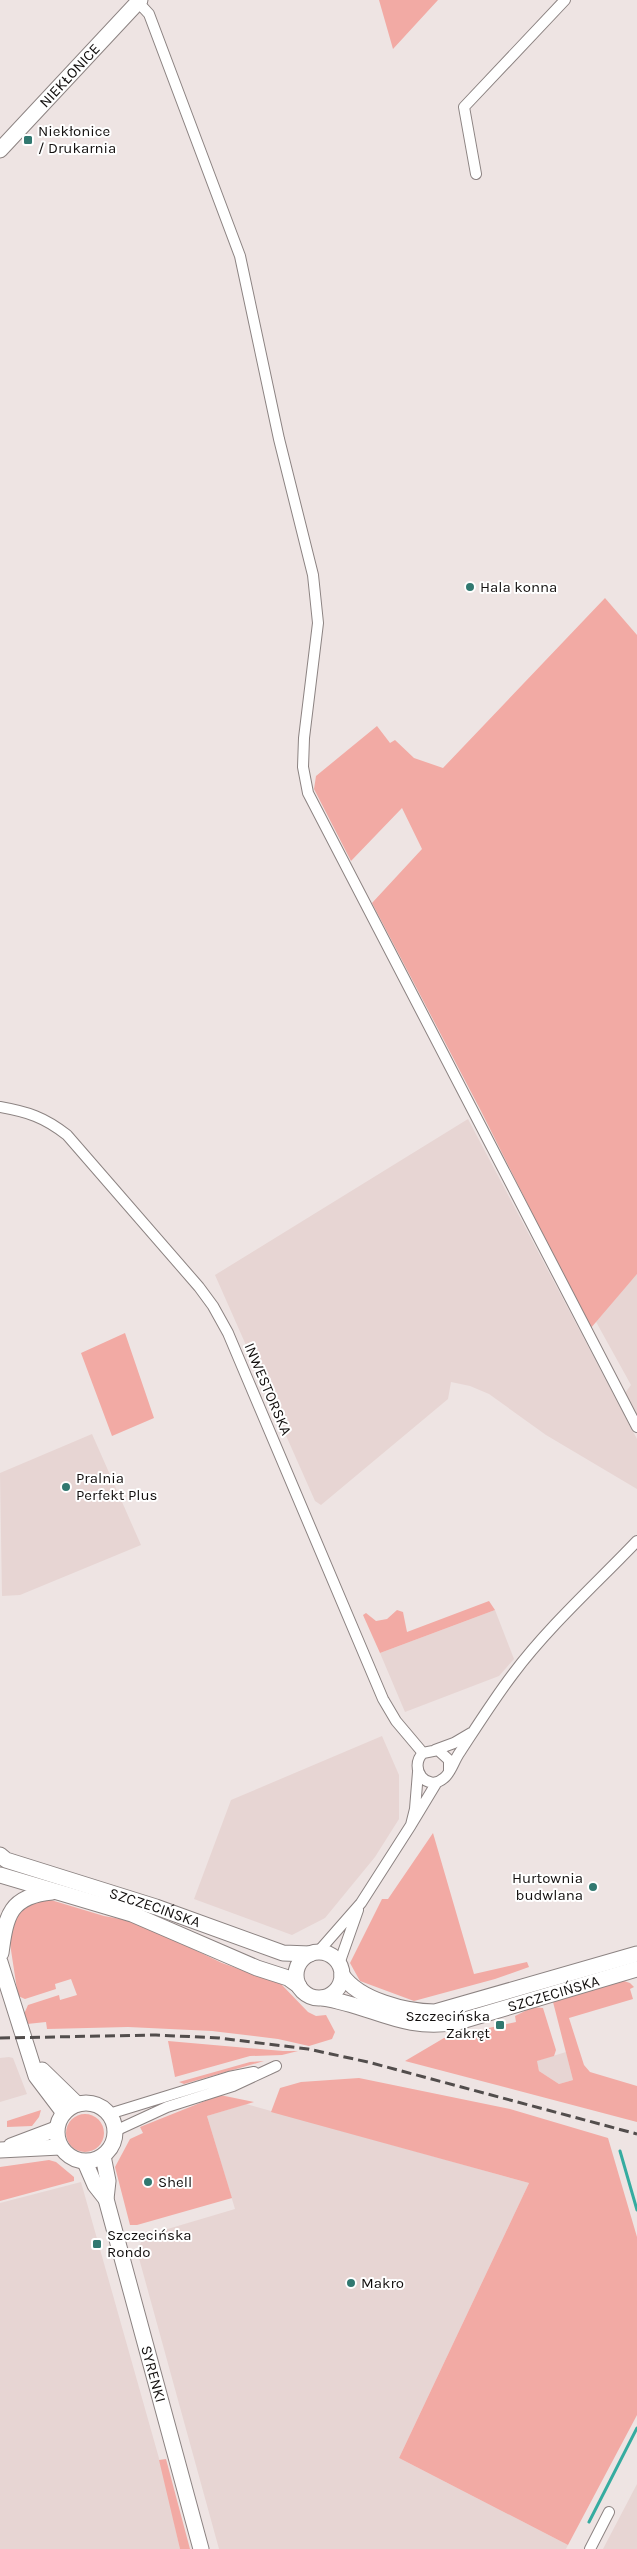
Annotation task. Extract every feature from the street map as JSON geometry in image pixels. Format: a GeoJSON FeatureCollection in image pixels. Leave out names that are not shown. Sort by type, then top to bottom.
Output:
{"type":"FeatureCollection","features":[{"type":"Feature","properties":{"kind":"main road","name":"NIEKŁONICE"},"geometry":{"type":"LineString","coordinates":[[0,150],[139,1]]}},
{"type":"Feature","properties":{"kind":"main road","name":"SZCZECIŃSKA"},"geometry":{"type":"LineString","coordinates":[[0,1855],[6,1860],[156,1907],[283,1953],[314,1953]]}},
{"type":"Feature","properties":{"kind":"main road","name":"SZCZECIŃSKA"},"geometry":{"type":"LineString","coordinates":[[0,1875],[59,1891],[151,1921],[257,1968],[288,1978],[299,1986]]}},
{"type":"Feature","properties":{"kind":"main road"},"geometry":{"type":"LineString","coordinates":[[59,1891],[26,1897],[12,1909],[7,1919],[1,1958],[32,2057],[36,2076],[64,2113]]}},
{"type":"Feature","properties":{"kind":"main road"},"geometry":{"type":"LineString","coordinates":[[314,1953],[330,1955],[340,1969],[337,1990],[323,1998],[307,1994],[299,1986],[297,1970],[301,1961],[314,1953]]}},
{"type":"Feature","properties":{"kind":"main road","name":"SZCZECIŃSKA"},"geometry":{"type":"LineString","coordinates":[[340,1969],[349,1984],[363,1994],[412,2010],[435,2012],[637,1954]]}},
{"type":"Feature","properties":{"kind":"main road","name":"SZCZECIŃSKA"},"geometry":{"type":"LineString","coordinates":[[323,1998],[402,2022],[440,2026],[637,1969]]}},
{"type":"Feature","properties":{"kind":"main road"},"geometry":{"type":"LineString","coordinates":[[32,2057],[60,2089],[77,2104]]}},
{"type":"Feature","properties":{"kind":"main road"},"geometry":{"type":"LineString","coordinates":[[77,2104],[94,2104],[109,2114],[115,2131],[110,2149],[103,2156],[85,2162],[67,2155],[60,2148],[56,2128],[64,2113],[77,2104]]}},
{"type":"Feature","properties":{"kind":"main road"},"geometry":{"type":"LineString","coordinates":[[0,2150],[56,2128]]}},
{"type":"Feature","properties":{"kind":"main road"},"geometry":{"type":"LineString","coordinates":[[0,2150],[60,2148]]}},
{"type":"Feature","properties":{"kind":"main road","name":"SYRENKI"},"geometry":{"type":"LineString","coordinates":[[103,2156],[108,2181],[106,2199],[200,2549]]}},
{"type":"Feature","properties":{"kind":"main road","name":"SYRENKI"},"geometry":{"type":"LineString","coordinates":[[85,2162],[95,2185],[106,2199]]}},
{"type":"Feature","properties":{"kind":"street"},"geometry":{"type":"LineString","coordinates":[[476,174],[464,107],[566,0]]}},
{"type":"Feature","properties":{"kind":"street"},"geometry":{"type":"LineString","coordinates":[[139,1],[149,14],[240,256],[279,439],[313,575],[318,622],[304,738],[303,767],[308,793],[637,1427]]}},
{"type":"Feature","properties":{"kind":"street","name":"INWESTORSKA"},"geometry":{"type":"LineString","coordinates":[[0,1107],[31,1113],[50,1122],[67,1135],[214,1306],[228,1333],[383,1700],[396,1721],[423,1753]]}},
{"type":"Feature","properties":{"kind":"street"},"geometry":{"type":"LineString","coordinates":[[418,1772],[425,1780],[437,1782],[444,1779],[474,1731],[525,1660],[637,1540]]}},
{"type":"Feature","properties":{"kind":"street"},"geometry":{"type":"LineString","coordinates":[[411,1825],[415,1808],[417,1762],[423,1753],[454,1743],[474,1731]]}},
{"type":"Feature","properties":{"kind":"street"},"geometry":{"type":"LineString","coordinates":[[435,1750],[446,1756],[449,1770]]}},
{"type":"Feature","properties":{"kind":"street"},"geometry":{"type":"LineString","coordinates":[[314,1953],[361,1903],[437,1782]]}},
{"type":"Feature","properties":{"kind":"street"},"geometry":{"type":"LineString","coordinates":[[340,1969],[361,1903]]}},
{"type":"Feature","properties":{"kind":"street"},"geometry":{"type":"LineString","coordinates":[[109,2114],[229,2077],[272,2067],[233,2086],[167,2107],[115,2131]]}},
{"type":"Feature","properties":{"kind":"street"},"geometry":{"type":"LineString","coordinates":[[590,2549],[609,2512]]}},
{"type":"Feature","properties":{"kind":"shaded area"},"geometry":{"type":"Polygon","coordinates":[[[379,0],[438,0],[393,49],[379,0]]]}},
{"type":"Feature","properties":{"kind":"shaded area"},"geometry":{"type":"Polygon","coordinates":[[[605,598],[637,635],[637,1274],[590,1329],[481,1111],[372,903],[422,849],[402,808],[351,861],[314,789],[316,776],[377,726],[390,743],[395,740],[414,758],[443,768],[605,598]]]}},
{"type":"Feature","properties":{"kind":"shaded area"},"geometry":{"type":"Polygon","coordinates":[[[468,1119],[637,1439],[637,1489],[546,1435],[489,1394],[470,1386],[451,1382],[448,1399],[321,1505],[315,1501],[215,1275],[468,1119]]]}},
{"type":"Feature","properties":{"kind":"shaded area"},"geometry":{"type":"Polygon","coordinates":[[[637,1274],[637,1417],[625,1393],[631,1385],[595,1320],[637,1274]]]}},
{"type":"Feature","properties":{"kind":"shaded area"},"geometry":{"type":"Polygon","coordinates":[[[125,1333],[154,1418],[112,1436],[81,1353],[125,1333]]]}},
{"type":"Feature","properties":{"kind":"shaded area"},"geometry":{"type":"Polygon","coordinates":[[[92,1434],[141,1545],[20,1595],[2,1596],[0,1473],[92,1434]]]}},
{"type":"Feature","properties":{"kind":"shaded area"},"geometry":{"type":"Polygon","coordinates":[[[489,1601],[495,1610],[380,1653],[363,1615],[366,1613],[376,1621],[387,1619],[397,1610],[403,1612],[407,1632],[489,1601]]]}},
{"type":"Feature","properties":{"kind":"shaded area"},"geometry":{"type":"Polygon","coordinates":[[[495,1610],[514,1659],[499,1676],[405,1712],[380,1653],[495,1610]]]}},
{"type":"Feature","properties":{"kind":"shaded area"},"geometry":{"type":"Polygon","coordinates":[[[382,1736],[399,1775],[399,1819],[375,1857],[325,1918],[292,1935],[194,1899],[231,1800],[382,1736]]]}},
{"type":"Feature","properties":{"kind":"shaded area"},"geometry":{"type":"Polygon","coordinates":[[[433,1833],[474,1974],[527,1962],[529,1967],[495,1979],[414,2001],[360,1981],[350,1963],[382,1899],[388,1899],[433,1833]]]}},
{"type":"Feature","properties":{"kind":"shaded area"},"geometry":{"type":"Polygon","coordinates":[[[41,1897],[104,1916],[137,1922],[222,1963],[281,1984],[308,2012],[316,2016],[326,2015],[335,2032],[332,2039],[309,2046],[278,2039],[212,2031],[128,2027],[47,2029],[46,2022],[27,2024],[24,2014],[28,2005],[59,1995],[60,2000],[77,1995],[71,1979],[55,1984],[56,1989],[25,1999],[18,1996],[9,1937],[15,1911],[41,1897]]]}},
{"type":"Feature","properties":{"kind":"shaded area"},"geometry":{"type":"Polygon","coordinates":[[[621,1980],[630,1983],[634,1987],[630,1989],[633,1999],[569,2018],[584,2065],[590,2072],[637,2086],[637,2122],[405,2061],[444,2038],[516,2022],[515,2016],[533,2007],[543,2008],[556,2050],[554,2056],[537,2061],[539,2071],[559,2084],[573,2080],[553,2002],[621,1980]]]}},
{"type":"Feature","properties":{"kind":"shaded area"},"geometry":{"type":"Polygon","coordinates":[[[168,2041],[298,2051],[282,2055],[250,2056],[175,2077],[168,2041]]]}},
{"type":"Feature","properties":{"kind":"shaded area"},"geometry":{"type":"Polygon","coordinates":[[[566,2052],[573,2080],[559,2084],[539,2071],[536,2061],[566,2052]]]}},
{"type":"Feature","properties":{"kind":"shaded area"},"geometry":{"type":"Polygon","coordinates":[[[0,2058],[13,2058],[27,2094],[0,2102],[0,2058]]]}},
{"type":"Feature","properties":{"kind":"shaded area"},"geometry":{"type":"Polygon","coordinates":[[[264,2061],[184,2084],[179,2082],[250,2062],[264,2061]]]}},
{"type":"Feature","properties":{"kind":"shaded area"},"geometry":{"type":"Polygon","coordinates":[[[359,2078],[510,2109],[608,2138],[637,2237],[637,2415],[568,2545],[399,2458],[529,2183],[271,2112],[280,2088],[301,2082],[359,2078]]]}},
{"type":"Feature","properties":{"kind":"shaded area"},"geometry":{"type":"Polygon","coordinates":[[[220,2095],[254,2102],[207,2116],[232,2198],[137,2225],[130,2225],[115,2167],[130,2139],[143,2133],[140,2127],[220,2095]]]}},
{"type":"Feature","properties":{"kind":"shaded area"},"geometry":{"type":"Polygon","coordinates":[[[246,2104],[529,2183],[399,2458],[568,2545],[566,2549],[219,2549],[137,2251],[144,2236],[235,2209],[207,2116],[246,2104]]]}},
{"type":"Feature","properties":{"kind":"shaded area"},"geometry":{"type":"Polygon","coordinates":[[[41,2110],[39,2117],[32,2126],[7,2127],[7,2121],[41,2110]]]}},
{"type":"Feature","properties":{"kind":"shaded area"},"geometry":{"type":"Polygon","coordinates":[[[85,2114],[99,2119],[104,2133],[99,2147],[85,2152],[71,2147],[66,2133],[71,2119],[85,2114]]]}},
{"type":"Feature","properties":{"kind":"shaded area"},"geometry":{"type":"Polygon","coordinates":[[[49,2160],[56,2162],[74,2177],[74,2181],[0,2201],[0,2167],[49,2160]]]}},
{"type":"Feature","properties":{"kind":"shaded area"},"geometry":{"type":"Polygon","coordinates":[[[81,2182],[164,2476],[180,2549],[0,2549],[0,2203],[81,2182]]]}},
{"type":"Feature","properties":{"kind":"shaded area"},"geometry":{"type":"Polygon","coordinates":[[[166,2459],[190,2549],[180,2549],[159,2460],[166,2459]]]}},
{"type":"Feature","properties":{"kind":"shaded area"},"geometry":{"type":"Polygon","coordinates":[[[637,2484],[637,2549],[603,2549],[637,2484]]]}},
{"type":"Feature","properties":{"kind":"waterway"},"geometry":{"type":"LineString","coordinates":[[620,2151],[637,2210]]}},
{"type":"Feature","properties":{"kind":"waterway"},"geometry":{"type":"LineString","coordinates":[[589,2522],[637,2428]]}},
{"type":"Feature","properties":{"kind":"railway"},"geometry":{"type":"LineString","coordinates":[[0,2038],[156,2035],[219,2038],[308,2049],[368,2062],[637,2134]]}},
{"type":"Feature","properties":{"kind":"place","name":"Niekłonice / Drukarnia"},"geometry":{"type":"Point","coordinates":[28,140]}},
{"type":"Feature","properties":{"kind":"place","name":"Hala konna"},"geometry":{"type":"Point","coordinates":[470,587]}},
{"type":"Feature","properties":{"kind":"place","name":"Pralnia Perfekt Plus"},"geometry":{"type":"Point","coordinates":[66,1487]}},
{"type":"Feature","properties":{"kind":"place","name":"Hurtownia budwlana"},"geometry":{"type":"Point","coordinates":[593,1887]}},
{"type":"Feature","properties":{"kind":"place","name":"Szczecińska Zakręt"},"geometry":{"type":"Point","coordinates":[500,2025]}},
{"type":"Feature","properties":{"kind":"place","name":"Shell"},"geometry":{"type":"Point","coordinates":[148,2182]}},
{"type":"Feature","properties":{"kind":"place","name":"Szczecińska Rondo"},"geometry":{"type":"Point","coordinates":[97,2244]}},
{"type":"Feature","properties":{"kind":"place","name":"Makro"},"geometry":{"type":"Point","coordinates":[351,2283]}}]}
